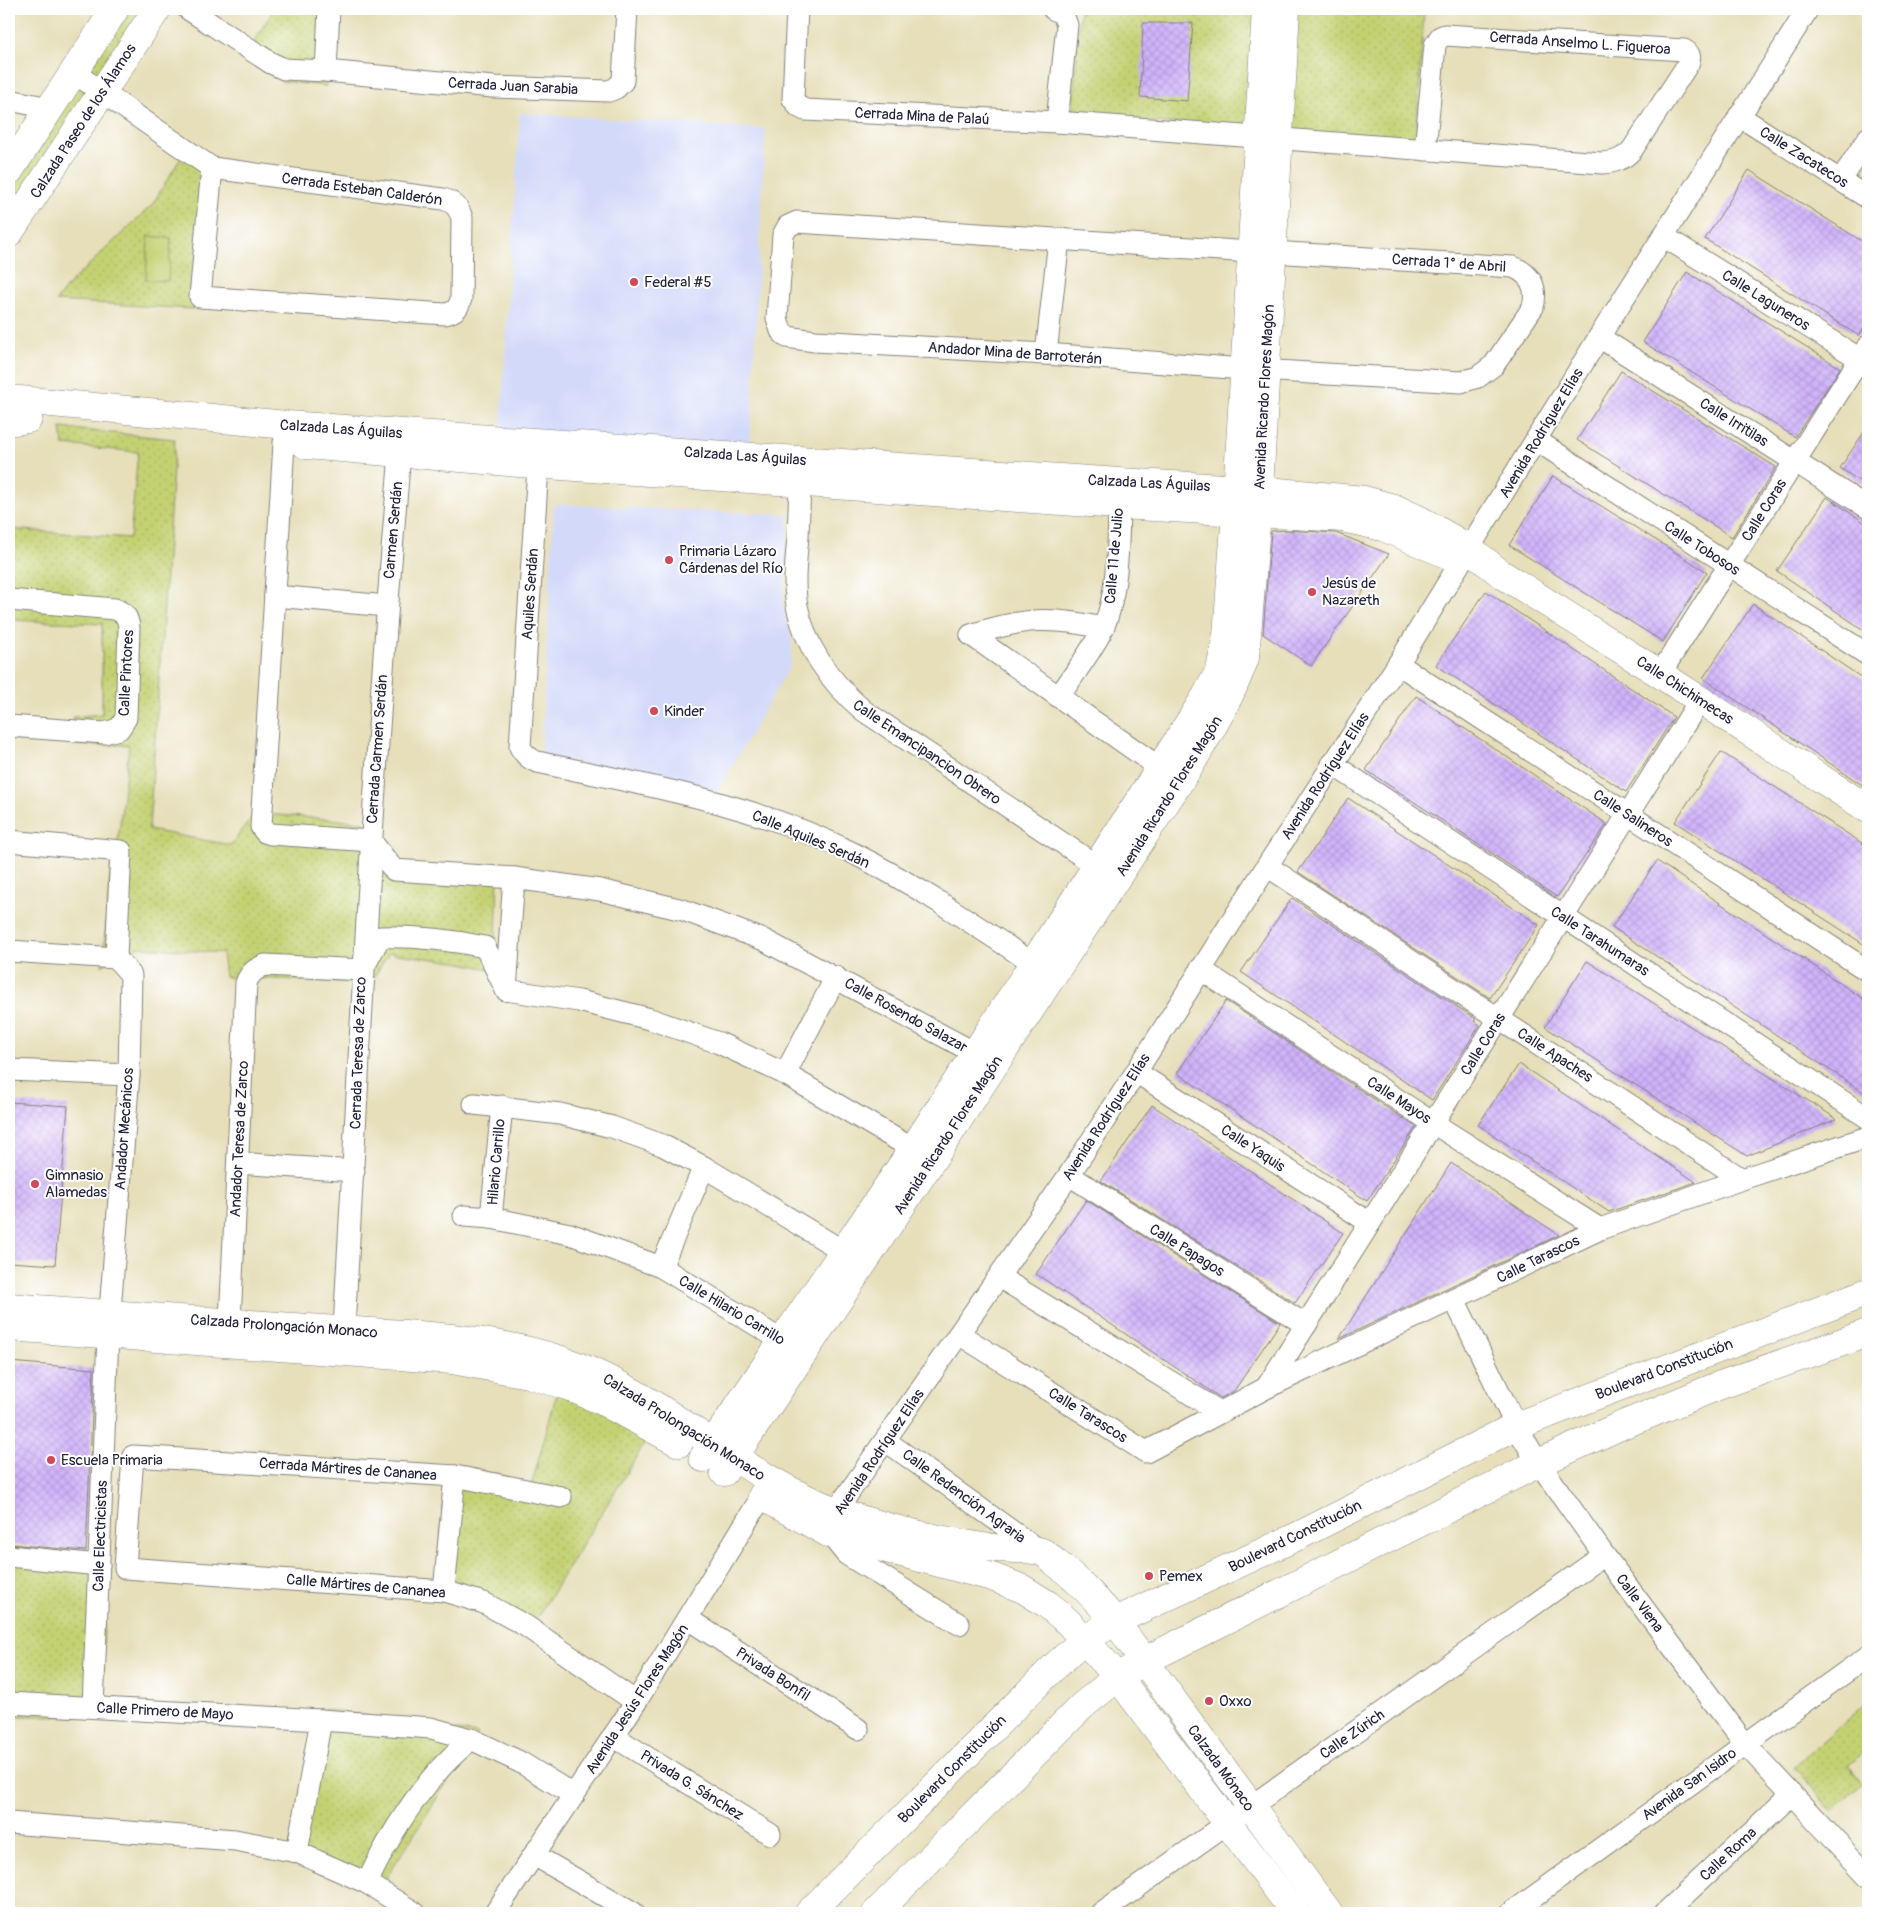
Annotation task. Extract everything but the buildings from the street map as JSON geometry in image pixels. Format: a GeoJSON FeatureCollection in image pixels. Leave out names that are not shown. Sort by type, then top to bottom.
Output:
{"type":"FeatureCollection","features":[{"type":"Feature","properties":{"kind":"street"},"geometry":{"type":"LineString","coordinates":[[9,171],[115,9]]}},
{"type":"Feature","properties":{"kind":"street","name":"Calzada Paseo de los Álamos"},"geometry":{"type":"LineString","coordinates":[[9,234],[157,9]]}},
{"type":"Feature","properties":{"kind":"street"},"geometry":{"type":"LineString","coordinates":[[188,9],[277,66],[284,69],[326,70],[329,9]]}},
{"type":"Feature","properties":{"kind":"street","name":"Cerrada Juan Sarabia"},"geometry":{"type":"LineString","coordinates":[[326,70],[493,86],[609,91],[616,88],[623,81],[627,9]]}},
{"type":"Feature","properties":{"kind":"street","name":"Cerrada Mina de Palaú"},"geometry":{"type":"LineString","coordinates":[[797,9],[793,99],[799,107],[811,111],[1057,122],[1269,138]]}},
{"type":"Feature","properties":{"kind":"street"},"geometry":{"type":"LineString","coordinates":[[1053,9],[1063,14],[1067,25],[1057,122]]}},
{"type":"Feature","properties":{"kind":"street","name":"Avenida Ricardo Flores Magón"},"geometry":{"type":"LineString","coordinates":[[1266,9],[1269,138]]}},
{"type":"Feature","properties":{"kind":"street","name":"Avenida Ricardo Flores Magón"},"geometry":{"type":"LineString","coordinates":[[718,1458],[922,1154],[1107,872],[1189,767],[1227,703],[1237,681],[1245,658],[1247,500],[1269,138],[1286,9]]}},
{"type":"Feature","properties":{"kind":"street","name":"Avenida Rodríguez Elías"},"geometry":{"type":"LineString","coordinates":[[833,1523],[886,1441],[1069,1174],[1136,1072],[1200,969],[1398,664],[1599,337],[1808,9]]}},
{"type":"Feature","properties":{"kind":"street","name":"Cerrada Anselmo L. Figueroa"},"geometry":{"type":"LineString","coordinates":[[1269,138],[1425,150],[1602,163],[1619,160],[1632,150],[1690,61],[1689,54],[1684,50],[1446,35],[1440,37],[1435,45],[1425,150]]}},
{"type":"Feature","properties":{"kind":"street"},"geometry":{"type":"LineString","coordinates":[[73,72],[212,168]]}},
{"type":"Feature","properties":{"kind":"street"},"geometry":{"type":"LineString","coordinates":[[9,100],[50,108]]}},
{"type":"Feature","properties":{"kind":"street","name":"Calle Zacatecos"},"geometry":{"type":"LineString","coordinates":[[1739,116],[1868,198]]}},
{"type":"Feature","properties":{"kind":"street"},"geometry":{"type":"LineString","coordinates":[[1841,180],[1868,138]]}},
{"type":"Feature","properties":{"kind":"street","name":"Cerrada Esteban Calderón"},"geometry":{"type":"LineString","coordinates":[[212,168],[449,201],[460,210],[462,218],[461,299],[459,306],[453,312],[445,314],[200,298],[212,168]]}},
{"type":"Feature","properties":{"kind":"street","name":"Andador Mina de Barroterán"},"geometry":{"type":"LineString","coordinates":[[1058,240],[804,221],[792,223],[788,226],[784,235],[778,324],[783,334],[787,337],[796,338],[1255,370]]}},
{"type":"Feature","properties":{"kind":"street","name":"Calle Laguneros"},"geometry":{"type":"LineString","coordinates":[[1663,236],[1866,356]]}},
{"type":"Feature","properties":{"kind":"street"},"geometry":{"type":"LineString","coordinates":[[1046,354],[1058,240],[1262,252]]}},
{"type":"Feature","properties":{"kind":"street","name":"Cerrada 1° de Abril"},"geometry":{"type":"LineString","coordinates":[[1255,370],[1448,382],[1471,380],[1494,365],[1533,307],[1535,296],[1534,284],[1527,275],[1513,267],[1262,252]]}},
{"type":"Feature","properties":{"kind":"street","name":"Calle Irritilas"},"geometry":{"type":"LineString","coordinates":[[1599,337],[1868,508]]}},
{"type":"Feature","properties":{"kind":"street","name":"Calle Coras"},"geometry":{"type":"LineString","coordinates":[[1660,674],[1795,461],[1866,356]]}},
{"type":"Feature","properties":{"kind":"street","name":"Calzada Las Águilas"},"geometry":{"type":"LineString","coordinates":[[9,398],[285,434],[400,454],[539,453]]}},
{"type":"Feature","properties":{"kind":"street","name":"Calzada Las Águilas"},"geometry":{"type":"LineString","coordinates":[[15,419],[285,434],[1119,493],[1247,500],[1337,496],[1364,500],[1394,508],[1420,520],[1466,555]]}},
{"type":"Feature","properties":{"kind":"street","name":"Cerrada Carmen Serdán"},"geometry":{"type":"LineString","coordinates":[[285,434],[261,827],[265,832],[271,834],[372,840],[387,606]]}},
{"type":"Feature","properties":{"kind":"street","name":"Calle Tobosos"},"geometry":{"type":"LineString","coordinates":[[1536,440],[1868,655]]}},
{"type":"Feature","properties":{"kind":"street","name":"Aquiles Serdán"},"geometry":{"type":"LineString","coordinates":[[520,747],[539,453]]}},
{"type":"Feature","properties":{"kind":"street","name":"Carmen Serdán"},"geometry":{"type":"LineString","coordinates":[[387,606],[400,454]]}},
{"type":"Feature","properties":{"kind":"street","name":"Calle Emancipancion Obrero"},"geometry":{"type":"LineString","coordinates":[[802,471],[796,576],[797,606],[808,638],[821,666],[846,695],[864,711],[1107,872]]}},
{"type":"Feature","properties":{"kind":"street","name":"Calle 11 de Julio"},"geometry":{"type":"LineString","coordinates":[[1059,697],[1103,628],[1110,606],[1115,580],[1119,493]]}},
{"type":"Feature","properties":{"kind":"street","name":"Avenida Ricardo Flores Magón"},"geometry":{"type":"LineString","coordinates":[[1107,872],[1160,768],[1206,696],[1220,670],[1227,636],[1247,500]]}},
{"type":"Feature","properties":{"kind":"street","name":"Calle Chichimecas"},"geometry":{"type":"LineString","coordinates":[[1466,555],[1500,573],[1660,674],[1868,809]]}},
{"type":"Feature","properties":{"kind":"street"},"geometry":{"type":"LineString","coordinates":[[275,596],[387,606]]}},
{"type":"Feature","properties":{"kind":"street","name":"Calle Pintores"},"geometry":{"type":"LineString","coordinates":[[9,600],[115,609],[125,614],[129,628],[126,718],[119,729],[104,733],[9,726]]}},
{"type":"Feature","properties":{"kind":"street"},"geometry":{"type":"LineString","coordinates":[[1103,628],[1072,621],[1038,620],[1004,624],[971,635],[1160,768]]}},
{"type":"Feature","properties":{"kind":"street","name":"Calle Salineros"},"geometry":{"type":"LineString","coordinates":[[1398,664],[1868,971]]}},
{"type":"Feature","properties":{"kind":"street","name":"Calle Coras"},"geometry":{"type":"LineString","coordinates":[[1266,1388],[1700,700]]}},
{"type":"Feature","properties":{"kind":"street","name":"Calle Aquiles Serdán"},"geometry":{"type":"LineString","coordinates":[[520,747],[530,759],[537,762],[691,795],[777,821],[852,852],[915,887],[1043,970]]}},
{"type":"Feature","properties":{"kind":"street","name":"Calle Tarahumaras"},"geometry":{"type":"LineString","coordinates":[[1332,764],[1868,1118]]}},
{"type":"Feature","properties":{"kind":"street"},"geometry":{"type":"LineString","coordinates":[[363,970],[372,840]]}},
{"type":"Feature","properties":{"kind":"street","name":"Calle Rosendo Salazar"},"geometry":{"type":"LineString","coordinates":[[372,840],[394,870],[514,878],[600,890],[683,910],[764,940],[975,1053]]}},
{"type":"Feature","properties":{"kind":"street"},"geometry":{"type":"LineString","coordinates":[[9,841],[120,851],[116,958],[9,951]]}},
{"type":"Feature","properties":{"kind":"street","name":"Calle Apaches"},"geometry":{"type":"LineString","coordinates":[[1267,866],[1742,1179]]}},
{"type":"Feature","properties":{"kind":"street"},"geometry":{"type":"LineString","coordinates":[[506,990],[514,878]]}},
{"type":"Feature","properties":{"kind":"street"},"geometry":{"type":"LineString","coordinates":[[363,970],[380,937],[404,936],[441,939],[485,947],[506,990]]}},
{"type":"Feature","properties":{"kind":"street","name":"Andador Mecánicos"},"geometry":{"type":"LineString","coordinates":[[109,1324],[129,1075],[131,975],[116,958]]}},
{"type":"Feature","properties":{"kind":"street","name":"Cerrada Teresa de Zarco"},"geometry":{"type":"LineString","coordinates":[[265,965],[363,970],[344,1340]]}},
{"type":"Feature","properties":{"kind":"street","name":"Andador Teresa de Zarco"},"geometry":{"type":"LineString","coordinates":[[230,1322],[246,983],[252,972],[265,965]]}},
{"type":"Feature","properties":{"kind":"street","name":"Calle Mayos"},"geometry":{"type":"LineString","coordinates":[[1200,969],[1433,1123],[1600,1229]]}},
{"type":"Feature","properties":{"kind":"street","name":"Avenida Ricardo Flores Magón"},"geometry":{"type":"LineString","coordinates":[[793,1347],[843,1250],[922,1154],[975,1053],[1043,970]]}},
{"type":"Feature","properties":{"kind":"street","name":"Calle Rosendo Salazar"},"geometry":{"type":"LineString","coordinates":[[785,1074],[836,977]]}},
{"type":"Feature","properties":{"kind":"street"},"geometry":{"type":"LineString","coordinates":[[506,990],[579,1001],[650,1019],[719,1043],[785,1074],[922,1154]]}},
{"type":"Feature","properties":{"kind":"street"},"geometry":{"type":"LineString","coordinates":[[9,1070],[129,1075]]}},
{"type":"Feature","properties":{"kind":"street","name":"Calle Yaquis"},"geometry":{"type":"LineString","coordinates":[[1136,1072],[1370,1223]]}},
{"type":"Feature","properties":{"kind":"street"},"geometry":{"type":"LineString","coordinates":[[474,1104],[560,1114],[612,1127],[662,1145],[704,1166],[843,1250]]}},
{"type":"Feature","properties":{"kind":"street","name":"Hilario Carrillo"},"geometry":{"type":"LineString","coordinates":[[491,1218],[502,1106]]}},
{"type":"Feature","properties":{"kind":"street","name":"Calle Tarascos"},"geometry":{"type":"LineString","coordinates":[[959,1334],[1146,1452],[1266,1388],[1600,1229],[1868,1137]]}},
{"type":"Feature","properties":{"kind":"street"},"geometry":{"type":"LineString","coordinates":[[238,1163],[354,1171]]}},
{"type":"Feature","properties":{"kind":"street"},"geometry":{"type":"LineString","coordinates":[[661,1267],[704,1166]]}},
{"type":"Feature","properties":{"kind":"street","name":"Calle Papagos"},"geometry":{"type":"LineString","coordinates":[[1069,1174],[1306,1325]]}},
{"type":"Feature","properties":{"kind":"street","name":"Calle Hilario Carrillo"},"geometry":{"type":"LineString","coordinates":[[464,1216],[491,1218],[570,1234],[661,1267],[793,1347]]}},
{"type":"Feature","properties":{"kind":"street"},"geometry":{"type":"LineString","coordinates":[[999,1277],[1220,1412]]}},
{"type":"Feature","properties":{"kind":"street","name":"Boulevard Constitución"},"geometry":{"type":"LineString","coordinates":[[809,1913],[1053,1668],[1084,1640],[1115,1621],[1298,1536],[1516,1426],[1868,1292]]}},
{"type":"Feature","properties":{"kind":"street","name":"Calle Viena"},"geometry":{"type":"LineString","coordinates":[[1454,1299],[1516,1426],[1539,1463],[1604,1555],[1745,1744],[1868,1876]]}},
{"type":"Feature","properties":{"kind":"street","name":"Calzada Prolongación Monaco"},"geometry":{"type":"LineString","coordinates":[[9,1307],[109,1324],[344,1340]]}},
{"type":"Feature","properties":{"kind":"street"},"geometry":{"type":"LineString","coordinates":[[1718,1386],[1743,1371],[1802,1348],[1817,1339],[1822,1328],[1816,1311]]}},
{"type":"Feature","properties":{"kind":"street","name":"Calzada Prolongación Monaco"},"geometry":{"type":"LineString","coordinates":[[9,1327],[230,1322],[344,1340],[528,1374],[567,1386],[602,1400],[718,1458],[769,1490],[833,1523],[1023,1589],[1047,1604],[1068,1622],[1084,1640]]}},
{"type":"Feature","properties":{"kind":"street","name":"Calle Electricistas"},"geometry":{"type":"LineString","coordinates":[[93,1707],[109,1324]]}},
{"type":"Feature","properties":{"kind":"street"},"geometry":{"type":"LineString","coordinates":[[876,1913],[1082,1706],[1118,1676],[1144,1661],[1539,1463],[1620,1426],[1718,1386],[1868,1333]]}},
{"type":"Feature","properties":{"kind":"street","name":"Calle Redención Agraria"},"geometry":{"type":"LineString","coordinates":[[886,1441],[1041,1552]]}},
{"type":"Feature","properties":{"kind":"street","name":"Cerrada Mártires de Cananea"},"geometry":{"type":"LineString","coordinates":[[125,1568],[133,1456],[455,1476],[561,1497]]}},
{"type":"Feature","properties":{"kind":"street"},"geometry":{"type":"LineString","coordinates":[[444,1591],[455,1476]]}},
{"type":"Feature","properties":{"kind":"street","name":"Avenida Jesús Flores Magón"},"geometry":{"type":"LineString","coordinates":[[495,1913],[636,1702],[769,1490]]}},
{"type":"Feature","properties":{"kind":"street"},"geometry":{"type":"LineString","coordinates":[[833,1523],[846,1554],[959,1624]]}},
{"type":"Feature","properties":{"kind":"street","name":"Calzada Prolongación Monaco"},"geometry":{"type":"LineString","coordinates":[[833,1523],[887,1528],[947,1541],[992,1548],[1041,1552]]}},
{"type":"Feature","properties":{"kind":"street"},"geometry":{"type":"LineString","coordinates":[[1041,1552],[1088,1590],[1115,1621]]}},
{"type":"Feature","properties":{"kind":"street","name":"Calle Zúrich"},"geometry":{"type":"LineString","coordinates":[[1101,1913],[1604,1555]]}},
{"type":"Feature","properties":{"kind":"street"},"geometry":{"type":"LineString","coordinates":[[9,1556],[99,1565]]}},
{"type":"Feature","properties":{"kind":"street","name":"Calle Mártires de Cananea"},"geometry":{"type":"LineString","coordinates":[[125,1568],[444,1591],[484,1602],[526,1626],[636,1702]]}},
{"type":"Feature","properties":{"kind":"street","name":"Privada Bonfil"},"geometry":{"type":"LineString","coordinates":[[688,1620],[858,1729]]}},
{"type":"Feature","properties":{"kind":"street","name":"Calzada Mónaco"},"geometry":{"type":"LineString","coordinates":[[1115,1621],[1328,1913]]}},
{"type":"Feature","properties":{"kind":"street","name":"Calzada Mónaco"},"geometry":{"type":"LineString","coordinates":[[1084,1640],[1118,1676],[1295,1913]]}},
{"type":"Feature","properties":{"kind":"street","name":"Avenida San Isidro"},"geometry":{"type":"LineString","coordinates":[[1511,1913],[1868,1656]]}},
{"type":"Feature","properties":{"kind":"street","name":"Calle Primero de Mayo"},"geometry":{"type":"LineString","coordinates":[[9,1702],[431,1728],[471,1739],[520,1762],[574,1796]]}},
{"type":"Feature","properties":{"kind":"street"},"geometry":{"type":"LineString","coordinates":[[297,1852],[321,1720]]}},
{"type":"Feature","properties":{"kind":"street","name":"Privada G. Sánchez"},"geometry":{"type":"LineString","coordinates":[[613,1736],[770,1834]]}},
{"type":"Feature","properties":{"kind":"street"},"geometry":{"type":"LineString","coordinates":[[366,1883],[386,1843],[410,1805],[439,1770],[471,1739]]}},
{"type":"Feature","properties":{"kind":"street","name":"Calle Roma"},"geometry":{"type":"LineString","coordinates":[[1664,1913],[1792,1794]]}},
{"type":"Feature","properties":{"kind":"street"},"geometry":{"type":"LineString","coordinates":[[9,1823],[235,1840],[297,1852],[366,1883],[415,1913]]}},
{"type":"Feature","properties":{"kind":"street"},"geometry":{"type":"LineString","coordinates":[[534,1855],[634,1913]]}},
{"type":"Feature","properties":{"kind":"shaded area","name":"Federal #5"},"geometry":{"type":"Polygon","coordinates":[[[520,113],[765,129],[750,452],[500,436],[520,113]]]}},
{"type":"Feature","properties":{"kind":"shaded area"},"geometry":{"type":"Polygon","coordinates":[[[554,504],[789,515],[783,604],[792,641],[790,666],[717,792],[541,755],[554,504]]]}},
{"type":"Feature","properties":{"kind":"green space"},"geometry":{"type":"Polygon","coordinates":[[[122,9],[149,9],[9,224],[9,181],[122,9]]]}},
{"type":"Feature","properties":{"kind":"green space"},"geometry":{"type":"Polygon","coordinates":[[[274,9],[332,9],[326,86],[282,81],[244,58],[274,9]]]}},
{"type":"Feature","properties":{"kind":"green space"},"geometry":{"type":"Polygon","coordinates":[[[1080,9],[1259,9],[1251,129],[1072,116],[1080,9]]]}},
{"type":"Feature","properties":{"kind":"green space"},"geometry":{"type":"Polygon","coordinates":[[[1296,9],[1424,9],[1416,143],[1289,135],[1296,9]]]}},
{"type":"Feature","properties":{"kind":"green space"},"geometry":{"type":"Polygon","coordinates":[[[183,154],[206,169],[194,309],[56,301],[71,282],[152,205],[183,154]]]}},
{"type":"Feature","properties":{"kind":"green space"},"geometry":{"type":"Polygon","coordinates":[[[148,236],[171,238],[168,281],[146,280],[148,236]]]}},
{"type":"Feature","properties":{"kind":"green space"},"geometry":{"type":"Polygon","coordinates":[[[61,428],[175,439],[149,830],[231,845],[255,813],[363,822],[399,867],[498,873],[495,970],[456,962],[389,953],[370,983],[225,977],[222,953],[139,947],[102,966],[113,845],[118,840],[129,745],[74,745],[73,717],[102,714],[102,624],[9,620],[9,529],[130,538],[138,452],[63,445],[61,428]]]}},
{"type":"Feature","properties":{"kind":"green space"},"geometry":{"type":"Polygon","coordinates":[[[558,1389],[651,1433],[532,1626],[437,1588],[446,1467],[531,1487],[558,1389]]]}},
{"type":"Feature","properties":{"kind":"green space"},"geometry":{"type":"Polygon","coordinates":[[[9,1547],[107,1558],[100,1716],[15,1716],[9,1714],[9,1547]]]}},
{"type":"Feature","properties":{"kind":"green space"},"geometry":{"type":"Polygon","coordinates":[[[1868,1702],[1868,1753],[1865,1750],[1848,1765],[1863,1783],[1832,1810],[1794,1767],[1868,1702]]]}},
{"type":"Feature","properties":{"kind":"green space"},"geometry":{"type":"Polygon","coordinates":[[[324,1709],[478,1734],[381,1886],[287,1858],[324,1709]]]}},
{"type":"Feature","properties":{"kind":"place","name":"Federal #5"},"geometry":{"type":"Point","coordinates":[634,282]}},
{"type":"Feature","properties":{"kind":"place","name":"Primaria Lázaro Cárdenas del Río"},"geometry":{"type":"Point","coordinates":[669,560]}},
{"type":"Feature","properties":{"kind":"place","name":"Jesús de Nazareth"},"geometry":{"type":"Point","coordinates":[1312,592]}},
{"type":"Feature","properties":{"kind":"place","name":"Kinder"},"geometry":{"type":"Point","coordinates":[654,711]}},
{"type":"Feature","properties":{"kind":"place","name":"Gimnasio Alamedas"},"geometry":{"type":"Point","coordinates":[35,1184]}},
{"type":"Feature","properties":{"kind":"place","name":"Escuela Primaria"},"geometry":{"type":"Point","coordinates":[51,1460]}},
{"type":"Feature","properties":{"kind":"place","name":"Pemex"},"geometry":{"type":"Point","coordinates":[1149,1576]}},
{"type":"Feature","properties":{"kind":"place","name":"Oxxo"},"geometry":{"type":"Point","coordinates":[1209,1701]}}]}
